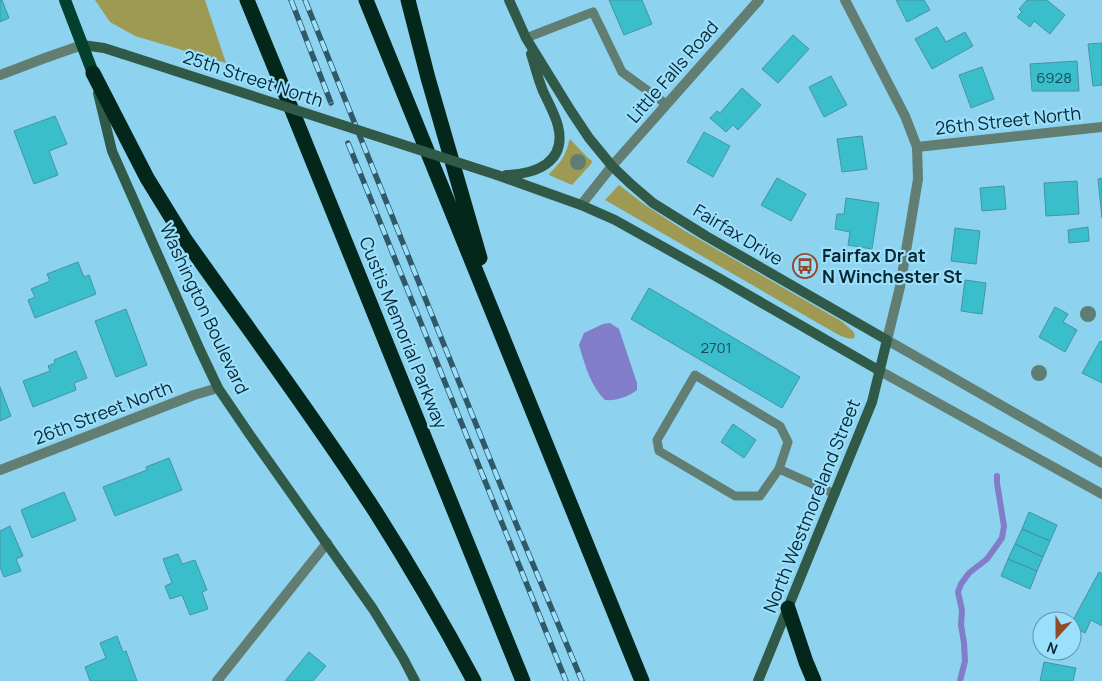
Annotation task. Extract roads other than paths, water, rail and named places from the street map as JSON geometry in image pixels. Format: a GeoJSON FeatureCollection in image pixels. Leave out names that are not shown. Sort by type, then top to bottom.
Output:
{"type":"FeatureCollection","features":[{"type":"Feature","properties":{"kind":"highway","name":"Custis Memorial Parkway"},"geometry":{"type":"LineString","coordinates":[[247,0],[524,681]]}},
{"type":"Feature","properties":{"kind":"highway"},"geometry":{"type":"LineString","coordinates":[[366,0],[642,681]]}},
{"type":"Feature","properties":{"kind":"highway"},"geometry":{"type":"LineString","coordinates":[[408,0],[428,78],[502,334]]}},
{"type":"Feature","properties":{"kind":"highway"},"geometry":{"type":"LineString","coordinates":[[93,72],[147,178],[165,208],[184,238],[336,452],[375,511],[416,577],[474,681]]}},
{"type":"Feature","properties":{"kind":"highway"},"geometry":{"type":"LineString","coordinates":[[788,608],[814,681]]}},
{"type":"Feature","properties":{"kind":"main road","name":"Washington Boulevard"},"geometry":{"type":"LineString","coordinates":[[65,0],[93,72],[112,151],[218,388],[244,428],[373,609],[415,681]]}},
{"type":"Feature","properties":{"kind":"main road","name":"Fairfax Drive"},"geometry":{"type":"LineString","coordinates":[[509,0],[526,38],[571,111],[589,138],[612,166],[632,185],[654,203],[706,236],[887,340]]}},
{"type":"Feature","properties":{"kind":"main road"},"geometry":{"type":"LineString","coordinates":[[497,174],[526,173],[543,167],[554,156],[559,144],[560,132],[557,121],[542,89],[526,38]]}},
{"type":"Feature","properties":{"kind":"main road","name":"25th Street North"},"geometry":{"type":"LineString","coordinates":[[82,45],[104,48],[497,174]]}},
{"type":"Feature","properties":{"kind":"main road"},"geometry":{"type":"LineString","coordinates":[[497,174],[581,205],[615,220],[880,371]]}},
{"type":"Feature","properties":{"kind":"main road","name":"North Westmoreland Street"},"geometry":{"type":"LineString","coordinates":[[758,681],[872,402],[887,340]]}},
{"type":"Feature","properties":{"kind":"street","name":"Little Falls Road"},"geometry":{"type":"LineString","coordinates":[[612,166],[758,0]]}},
{"type":"Feature","properties":{"kind":"street"},"geometry":{"type":"LineString","coordinates":[[845,0],[905,116],[916,146],[918,172],[915,197],[900,287],[887,340]]}},
{"type":"Feature","properties":{"kind":"street","name":"25th Street North"},"geometry":{"type":"LineString","coordinates":[[0,75],[82,45]]}},
{"type":"Feature","properties":{"kind":"street","name":"26th Street North"},"geometry":{"type":"LineString","coordinates":[[916,146],[1102,127]]}},
{"type":"Feature","properties":{"kind":"street"},"geometry":{"type":"LineString","coordinates":[[581,205],[612,166]]}},
{"type":"Feature","properties":{"kind":"street","name":"Fairfax Drive"},"geometry":{"type":"LineString","coordinates":[[887,340],[1102,463]]}},
{"type":"Feature","properties":{"kind":"street"},"geometry":{"type":"LineString","coordinates":[[880,371],[1102,494]]}},
{"type":"Feature","properties":{"kind":"street","name":"26th Street North"},"geometry":{"type":"LineString","coordinates":[[0,470],[194,395],[218,388]]}},
{"type":"Feature","properties":{"kind":"street"},"geometry":{"type":"LineString","coordinates":[[217,681],[327,542]]}},
{"type":"Feature","properties":{"kind":"lane"},"geometry":{"type":"LineString","coordinates":[[526,38],[593,12],[622,72],[666,104]]}},
{"type":"Feature","properties":{"kind":"lane"},"geometry":{"type":"LineString","coordinates":[[695,374],[780,426],[788,442],[779,469],[760,496],[735,496],[659,450],[657,440],[695,374]]}},
{"type":"Feature","properties":{"kind":"lane"},"geometry":{"type":"LineString","coordinates":[[779,469],[835,494]]}},
{"type":"Feature","properties":{"kind":"waterway"},"geometry":{"type":"LineString","coordinates":[[960,681],[965,661],[961,625],[962,610],[958,592],[969,573],[987,559],[1002,538],[1004,526],[997,476]]}},
{"type":"Feature","properties":{"kind":"railway"},"geometry":{"type":"LineString","coordinates":[[291,0],[331,103]]}},
{"type":"Feature","properties":{"kind":"railway"},"geometry":{"type":"LineString","coordinates":[[305,0],[517,526],[582,681]]}},
{"type":"Feature","properties":{"kind":"railway"},"geometry":{"type":"LineString","coordinates":[[348,143],[566,681]]}},
{"type":"Feature","properties":{"kind":"place","name":"Fairfax Dr at N Winchester St"},"geometry":{"type":"Point","coordinates":[805,266]}}]}
